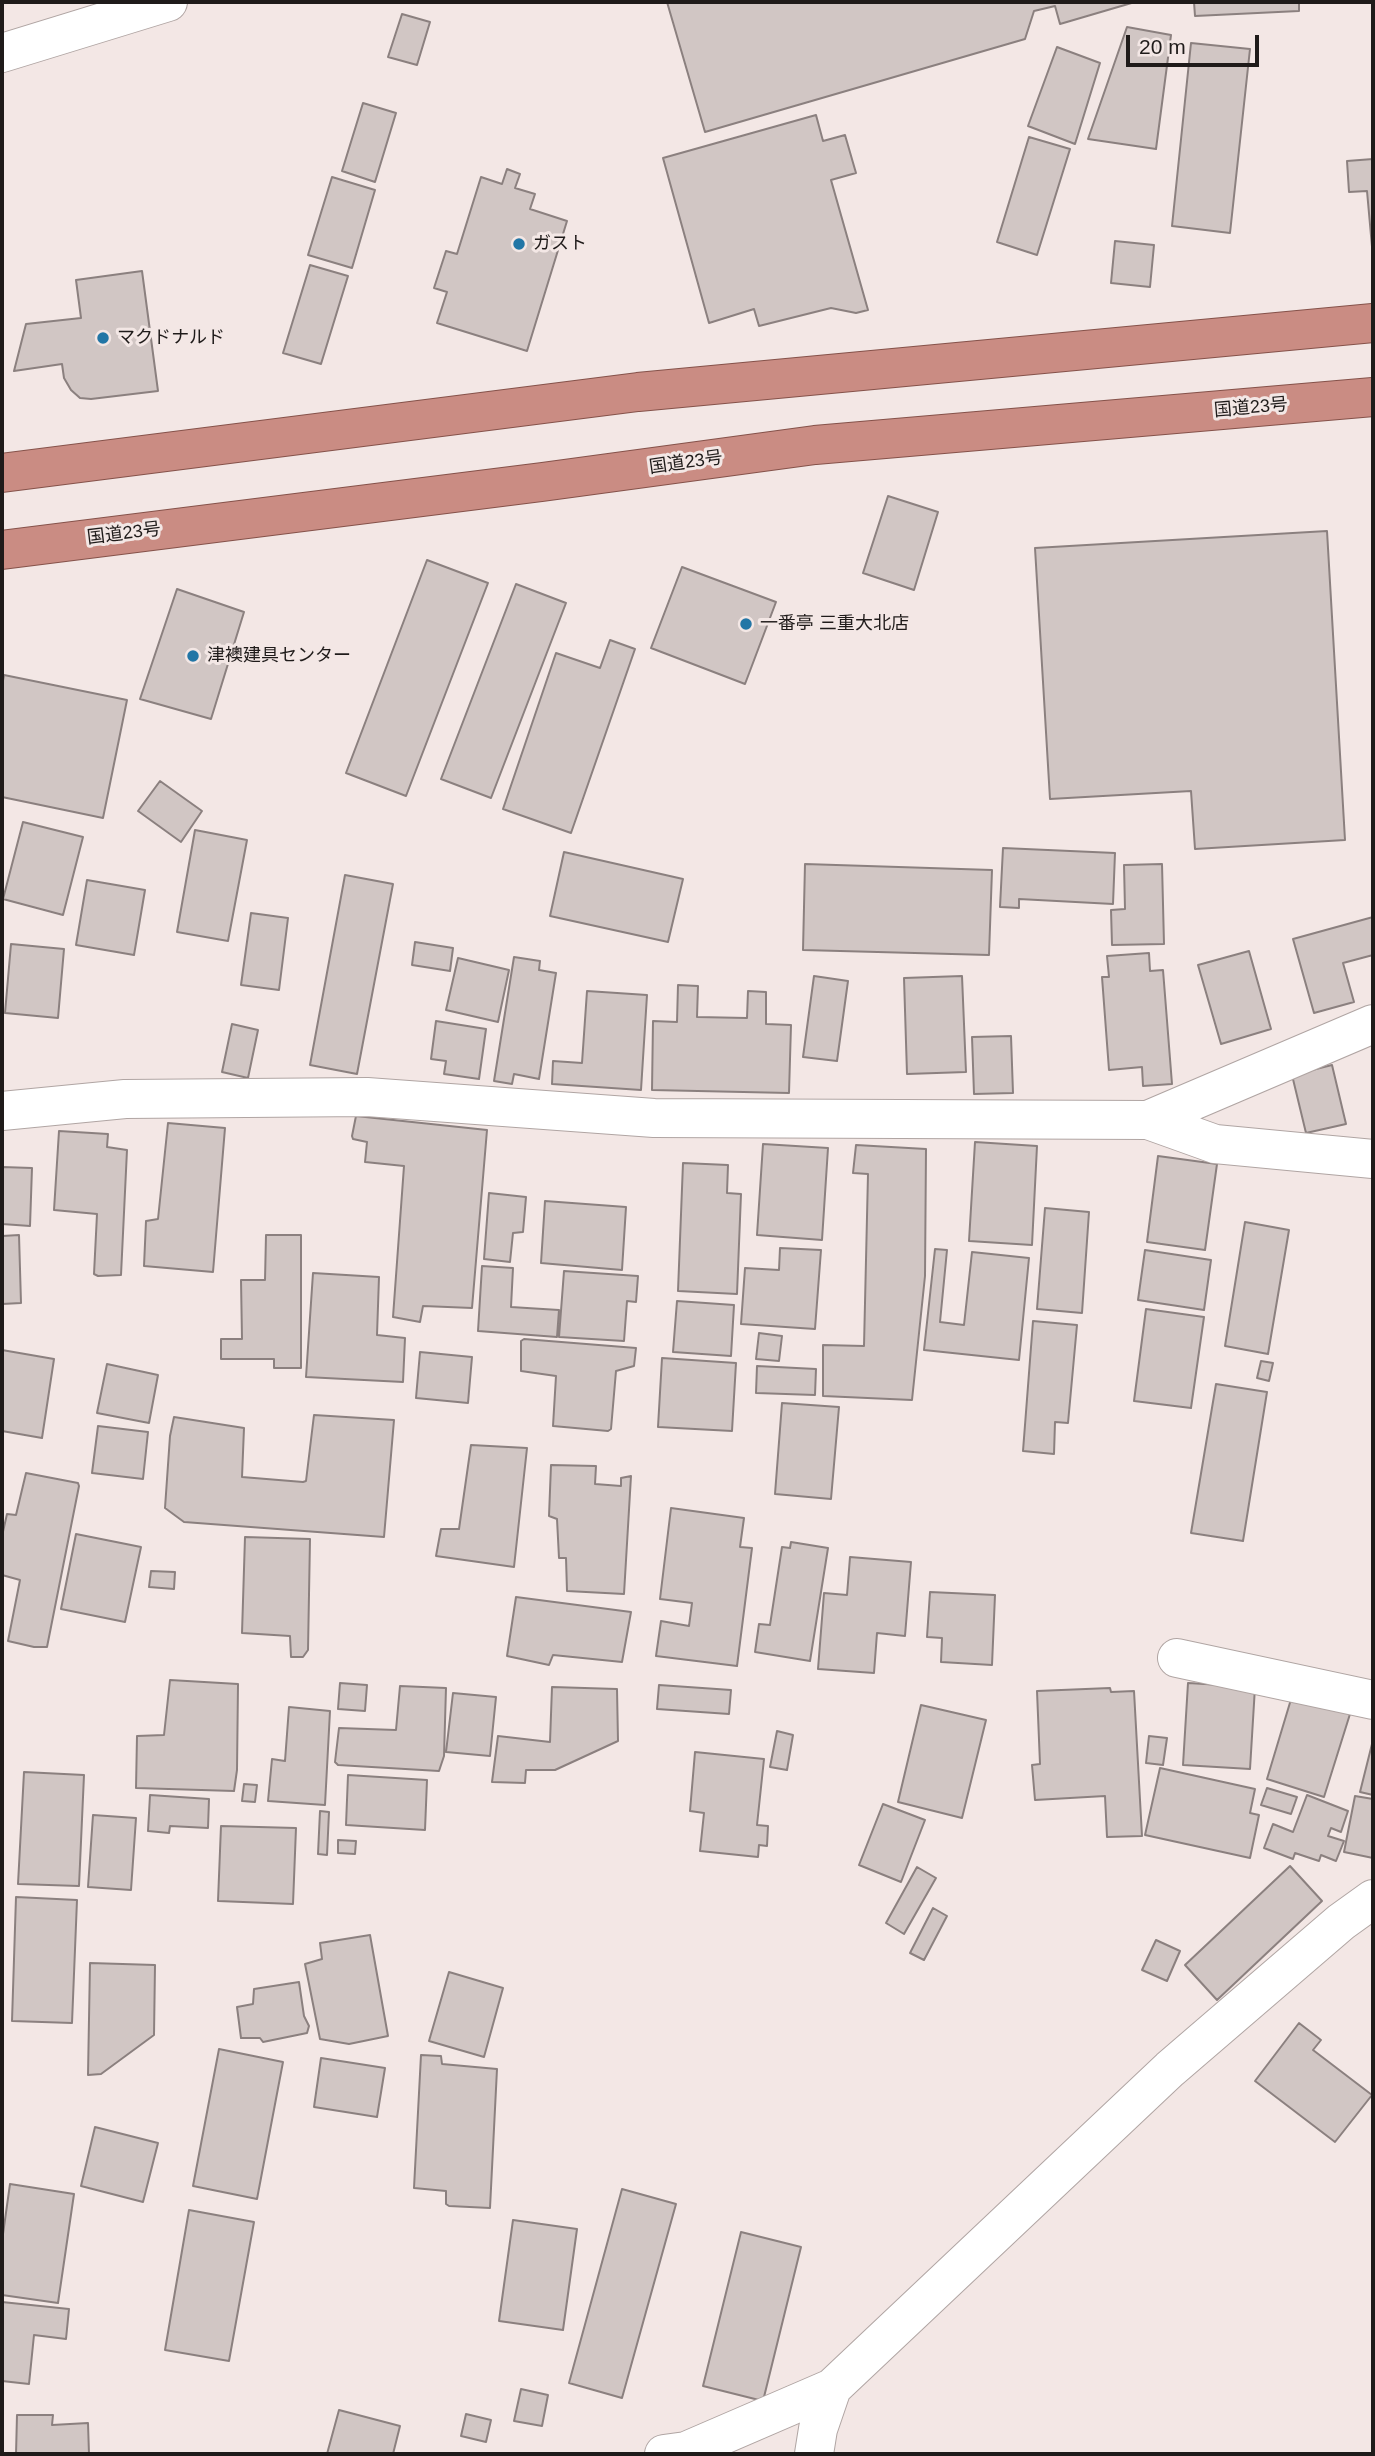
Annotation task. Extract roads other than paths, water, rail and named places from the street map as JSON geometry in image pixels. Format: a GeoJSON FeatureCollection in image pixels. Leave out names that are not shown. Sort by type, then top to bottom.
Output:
{"type":"FeatureCollection","features":[{"type":"Feature","properties":{"kind":"highway"},"geometry":{"type":"LineString","coordinates":[[2,473],[638,392],[1373,323]]}},
{"type":"Feature","properties":{"kind":"highway","name":"国道23号"},"geometry":{"type":"LineString","coordinates":[[2,550],[815,445],[1373,397]]}},
{"type":"Feature","properties":{"kind":"street"},"geometry":{"type":"LineString","coordinates":[[2,53],[168,2]]}},
{"type":"Feature","properties":{"kind":"street"},"geometry":{"type":"LineString","coordinates":[[1148,1120],[1373,1024]]}},
{"type":"Feature","properties":{"kind":"street"},"geometry":{"type":"LineString","coordinates":[[2,1111],[125,1099],[368,1097],[654,1118],[1148,1120],[1215,1144],[1373,1159]]}},
{"type":"Feature","properties":{"kind":"street"},"geometry":{"type":"LineString","coordinates":[[1177,1658],[1373,1700]]}},
{"type":"Feature","properties":{"kind":"street"},"geometry":{"type":"LineString","coordinates":[[664,2454],[686,2451],[832,2388],[1170,2069],[1342,1922],[1373,1899]]}},
{"type":"Feature","properties":{"kind":"street"},"geometry":{"type":"LineString","coordinates":[[814,2454],[818,2429],[832,2388]]}},
{"type":"Feature","properties":{"kind":"place","name":"ガスト"},"geometry":{"type":"Point","coordinates":[519,244]}},
{"type":"Feature","properties":{"kind":"place","name":"マクドナルド"},"geometry":{"type":"Point","coordinates":[103,338]}},
{"type":"Feature","properties":{"kind":"place","name":"一番亭 三重大北店"},"geometry":{"type":"Point","coordinates":[746,624]}},
{"type":"Feature","properties":{"kind":"place","name":"津襖建具センター"},"geometry":{"type":"Point","coordinates":[193,656]}}]}
